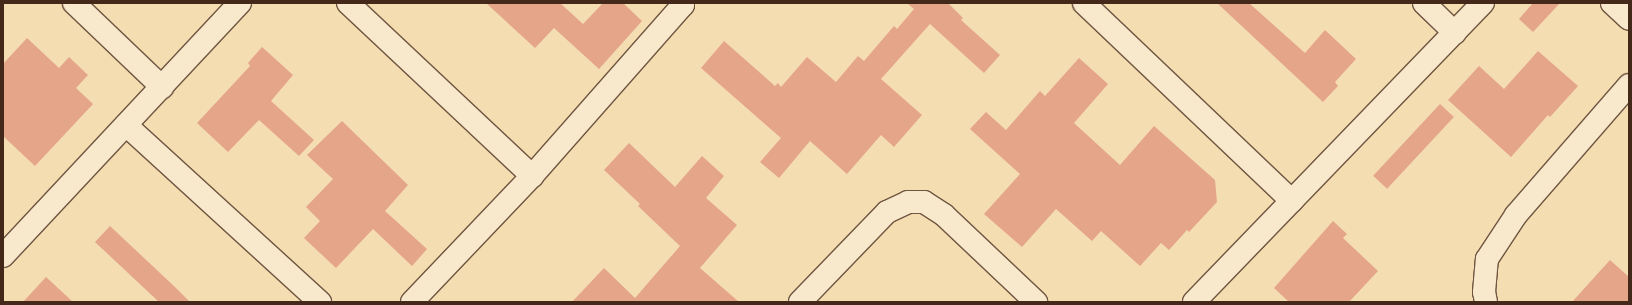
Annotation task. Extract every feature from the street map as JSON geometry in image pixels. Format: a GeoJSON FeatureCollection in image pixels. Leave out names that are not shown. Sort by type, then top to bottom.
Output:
{"type":"FeatureCollection","features":[{"type":"Feature","properties":{"kind":"street"},"geometry":{"type":"LineString","coordinates":[[74,3],[162,87]]}},
{"type":"Feature","properties":{"kind":"street"},"geometry":{"type":"LineString","coordinates":[[3,256],[240,3]]}},
{"type":"Feature","properties":{"kind":"street"},"geometry":{"type":"LineString","coordinates":[[348,3],[532,176]]}},
{"type":"Feature","properties":{"kind":"street"},"geometry":{"type":"LineString","coordinates":[[412,302],[532,176],[683,5],[683,3]]}},
{"type":"Feature","properties":{"kind":"street"},"geometry":{"type":"LineString","coordinates":[[1084,3],[1292,201]]}},
{"type":"Feature","properties":{"kind":"street"},"geometry":{"type":"LineString","coordinates":[[1424,3],[1455,33]]}},
{"type":"Feature","properties":{"kind":"street"},"geometry":{"type":"LineString","coordinates":[[1194,302],[1483,3]]}},
{"type":"Feature","properties":{"kind":"street"},"geometry":{"type":"LineString","coordinates":[[1612,3],[1629,19]]}},
{"type":"Feature","properties":{"kind":"street"},"geometry":{"type":"LineString","coordinates":[[1486,302],[1484,292],[1487,259],[1516,215],[1629,85]]}},
{"type":"Feature","properties":{"kind":"street"},"geometry":{"type":"LineString","coordinates":[[126,125],[320,302]]}},
{"type":"Feature","properties":{"kind":"street"},"geometry":{"type":"LineString","coordinates":[[800,302],[887,212],[908,202],[924,202],[944,215],[1036,302]]}},
{"type":"Feature","properties":{"kind":"building"},"geometry":{"type":"Polygon","coordinates":[[[486,3],[560,3],[583,24],[603,3],[623,3],[642,21],[599,69],[554,28],[535,48],[486,3]]]}},
{"type":"Feature","properties":{"kind":"building"},"geometry":{"type":"Polygon","coordinates":[[[907,3],[948,3],[963,18],[961,20],[1000,55],[984,73],[930,24],[881,79],[922,115],[894,147],[881,135],[847,174],[810,141],[779,178],[760,162],[781,138],[701,68],[724,41],[775,86],[778,83],[781,87],[807,57],[836,82],[858,56],[864,61],[894,26],[897,29],[914,9],[907,3]]]}},
{"type":"Feature","properties":{"kind":"building"},"geometry":{"type":"Polygon","coordinates":[[[1217,3],[1249,3],[1305,53],[1325,30],[1356,59],[1335,82],[1338,86],[1323,102],[1217,3]]]}},
{"type":"Feature","properties":{"kind":"building"},"geometry":{"type":"Polygon","coordinates":[[[1533,3],[1560,3],[1533,32],[1519,19],[1533,3]]]}},
{"type":"Feature","properties":{"kind":"building"},"geometry":{"type":"Polygon","coordinates":[[[27,38],[59,68],[69,57],[88,75],[76,88],[93,104],[35,166],[3,136],[3,64],[27,38]]]}},
{"type":"Feature","properties":{"kind":"building"},"geometry":{"type":"Polygon","coordinates":[[[262,47],[293,75],[271,101],[314,140],[299,156],[259,120],[228,152],[197,123],[250,66],[248,63],[262,47]]]}},
{"type":"Feature","properties":{"kind":"building"},"geometry":{"type":"Polygon","coordinates":[[[1538,51],[1578,86],[1550,117],[1548,115],[1511,157],[1448,100],[1479,66],[1504,89],[1538,51]]]}},
{"type":"Feature","properties":{"kind":"building"},"geometry":{"type":"Polygon","coordinates":[[[1079,58],[1108,84],[1074,123],[1120,165],[1154,126],[1215,180],[1217,202],[1189,232],[1187,230],[1169,250],[1161,243],[1140,266],[1101,231],[1092,241],[1056,209],[1022,247],[984,214],[1020,174],[970,129],[986,112],[1006,130],[1040,91],[1045,96],[1079,58]]]}},
{"type":"Feature","properties":{"kind":"building"},"geometry":{"type":"Polygon","coordinates":[[[1440,104],[1454,117],[1387,189],[1373,176],[1440,104]]]}},
{"type":"Feature","properties":{"kind":"building"},"geometry":{"type":"Polygon","coordinates":[[[342,121],[408,185],[385,211],[427,249],[412,266],[373,229],[336,268],[304,238],[320,221],[306,207],[333,179],[307,155],[342,121]]]}},
{"type":"Feature","properties":{"kind":"building"},"geometry":{"type":"Polygon","coordinates":[[[629,143],[675,187],[702,156],[724,176],[706,198],[737,225],[700,268],[739,302],[572,302],[604,268],[635,298],[680,246],[638,206],[640,204],[604,170],[629,143]]]}},
{"type":"Feature","properties":{"kind":"building"},"geometry":{"type":"Polygon","coordinates":[[[1333,221],[1347,234],[1343,238],[1378,271],[1349,302],[1289,302],[1274,288],[1333,221]]]}},
{"type":"Feature","properties":{"kind":"building"},"geometry":{"type":"Polygon","coordinates":[[[110,226],[190,302],[159,302],[95,242],[110,226]]]}},
{"type":"Feature","properties":{"kind":"building"},"geometry":{"type":"Polygon","coordinates":[[[1610,260],[1629,277],[1629,302],[1572,302],[1610,260]]]}},
{"type":"Feature","properties":{"kind":"building"},"geometry":{"type":"Polygon","coordinates":[[[46,277],[73,302],[23,302],[46,277]]]}}]}
